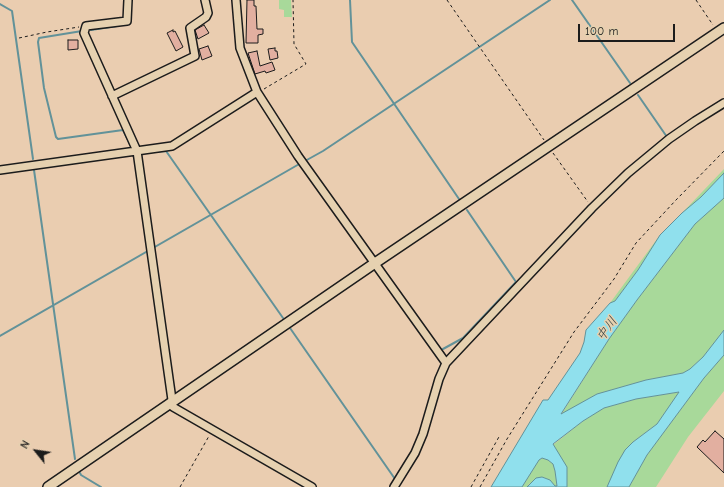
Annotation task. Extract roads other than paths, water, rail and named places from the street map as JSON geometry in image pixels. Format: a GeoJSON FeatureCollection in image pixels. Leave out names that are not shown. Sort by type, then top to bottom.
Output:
{"type":"FeatureCollection","features":[{"type":"Feature","properties":{"kind":"street"},"geometry":{"type":"LineString","coordinates":[[128,0],[127,21],[86,26],[84,33],[137,151],[172,407],[312,487]]}},
{"type":"Feature","properties":{"kind":"street"},"geometry":{"type":"LineString","coordinates":[[112,96],[195,56],[190,28],[206,17],[208,13],[205,0]]}},
{"type":"Feature","properties":{"kind":"street"},"geometry":{"type":"LineString","coordinates":[[236,0],[240,48],[256,92],[303,162],[446,363]]}},
{"type":"Feature","properties":{"kind":"street"},"geometry":{"type":"LineString","coordinates":[[48,487],[375,263],[721,30]]}},
{"type":"Feature","properties":{"kind":"street"},"geometry":{"type":"LineString","coordinates":[[0,170],[172,146],[256,92]]}},
{"type":"Feature","properties":{"kind":"street"},"geometry":{"type":"LineString","coordinates":[[394,487],[415,453],[423,434],[439,379],[446,363],[592,208],[628,172],[695,121],[724,103]]}},
{"type":"Feature","properties":{"kind":"water","name":"中川"},"geometry":{"type":"Polygon","coordinates":[[[724,173],[724,198],[695,224],[637,300],[609,339],[561,414],[597,394],[646,380],[683,373],[690,369],[703,357],[724,330],[724,355],[704,378],[647,455],[629,487],[607,487],[625,450],[657,424],[679,392],[636,399],[604,408],[583,421],[553,444],[567,467],[567,487],[527,487],[536,478],[542,477],[550,480],[555,486],[557,486],[553,464],[542,458],[539,460],[522,487],[491,487],[543,400],[548,400],[580,353],[586,330],[610,303],[615,301],[638,270],[660,235],[701,197],[724,173]]]}},
{"type":"Feature","properties":{"kind":"waterway"},"geometry":{"type":"LineString","coordinates":[[350,0],[352,42],[459,199]]}},
{"type":"Feature","properties":{"kind":"waterway"},"geometry":{"type":"LineString","coordinates":[[305,161],[323,151],[550,0]]}},
{"type":"Feature","properties":{"kind":"waterway"},"geometry":{"type":"LineString","coordinates":[[572,0],[630,83]]}},
{"type":"Feature","properties":{"kind":"waterway"},"geometry":{"type":"LineString","coordinates":[[0,4],[12,11],[33,159]]}},
{"type":"Feature","properties":{"kind":"waterway"},"geometry":{"type":"LineString","coordinates":[[91,30],[117,26]]}},
{"type":"Feature","properties":{"kind":"waterway"},"geometry":{"type":"LineString","coordinates":[[82,31],[39,38],[38,42],[44,88],[56,137],[58,139],[123,130],[131,146]]}},
{"type":"Feature","properties":{"kind":"waterway"},"geometry":{"type":"LineString","coordinates":[[638,95],[667,137]]}},
{"type":"Feature","properties":{"kind":"waterway"},"geometry":{"type":"LineString","coordinates":[[153,152],[166,151],[283,318]]}},
{"type":"Feature","properties":{"kind":"waterway"},"geometry":{"type":"LineString","coordinates":[[0,336],[301,163]]}},
{"type":"Feature","properties":{"kind":"waterway"},"geometry":{"type":"LineString","coordinates":[[34,170],[75,459]]}},
{"type":"Feature","properties":{"kind":"waterway"},"geometry":{"type":"LineString","coordinates":[[443,349],[463,338],[516,282],[467,210]]}},
{"type":"Feature","properties":{"kind":"waterway"},"geometry":{"type":"LineString","coordinates":[[290,328],[395,479]]}},
{"type":"Feature","properties":{"kind":"waterway"},"geometry":{"type":"LineString","coordinates":[[80,473],[101,487]]}}]}
